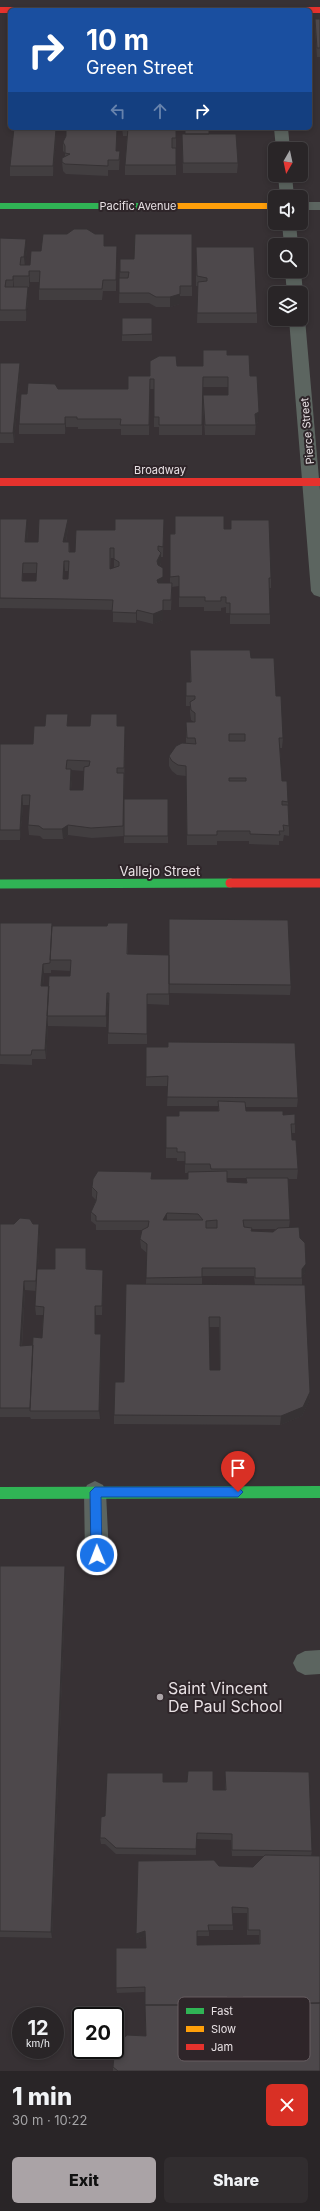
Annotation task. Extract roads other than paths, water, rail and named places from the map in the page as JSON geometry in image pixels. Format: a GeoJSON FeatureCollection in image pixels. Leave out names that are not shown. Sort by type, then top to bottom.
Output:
{"type":"FeatureCollection","features":[{"type":"Feature","properties":{"kind":"street"},"geometry":{"type":"LineString","coordinates":[[281,130],[282,142]]}},
{"type":"Feature","properties":{"kind":"street","name":"Pacific Avenue"},"geometry":{"type":"LineString","coordinates":[[0,206],[268,206]]}},
{"type":"Feature","properties":{"kind":"street"},"geometry":{"type":"LineString","coordinates":[[308,206],[320,206]]}},
{"type":"Feature","properties":{"kind":"street","name":"Pierce Street"},"geometry":{"type":"LineString","coordinates":[[298,326],[315,482],[320,591]]}},
{"type":"Feature","properties":{"kind":"street","name":"Broadway"},"geometry":{"type":"LineString","coordinates":[[0,482],[315,482]]}},
{"type":"Feature","properties":{"kind":"street","name":"Vallejo Street"},"geometry":{"type":"LineString","coordinates":[[0,884],[320,884]]}},
{"type":"Feature","properties":{"kind":"street"},"geometry":{"type":"LineString","coordinates":[[0,1493],[320,1492]]}},
{"type":"Feature","properties":{"kind":"lane"},"geometry":{"type":"LineString","coordinates":[[95,1492],[97,1555]]}},
{"type":"Feature","properties":{"kind":"place","name":"Saint Vincent De Paul School"},"geometry":{"type":"Point","coordinates":[160,1697]}}]}
